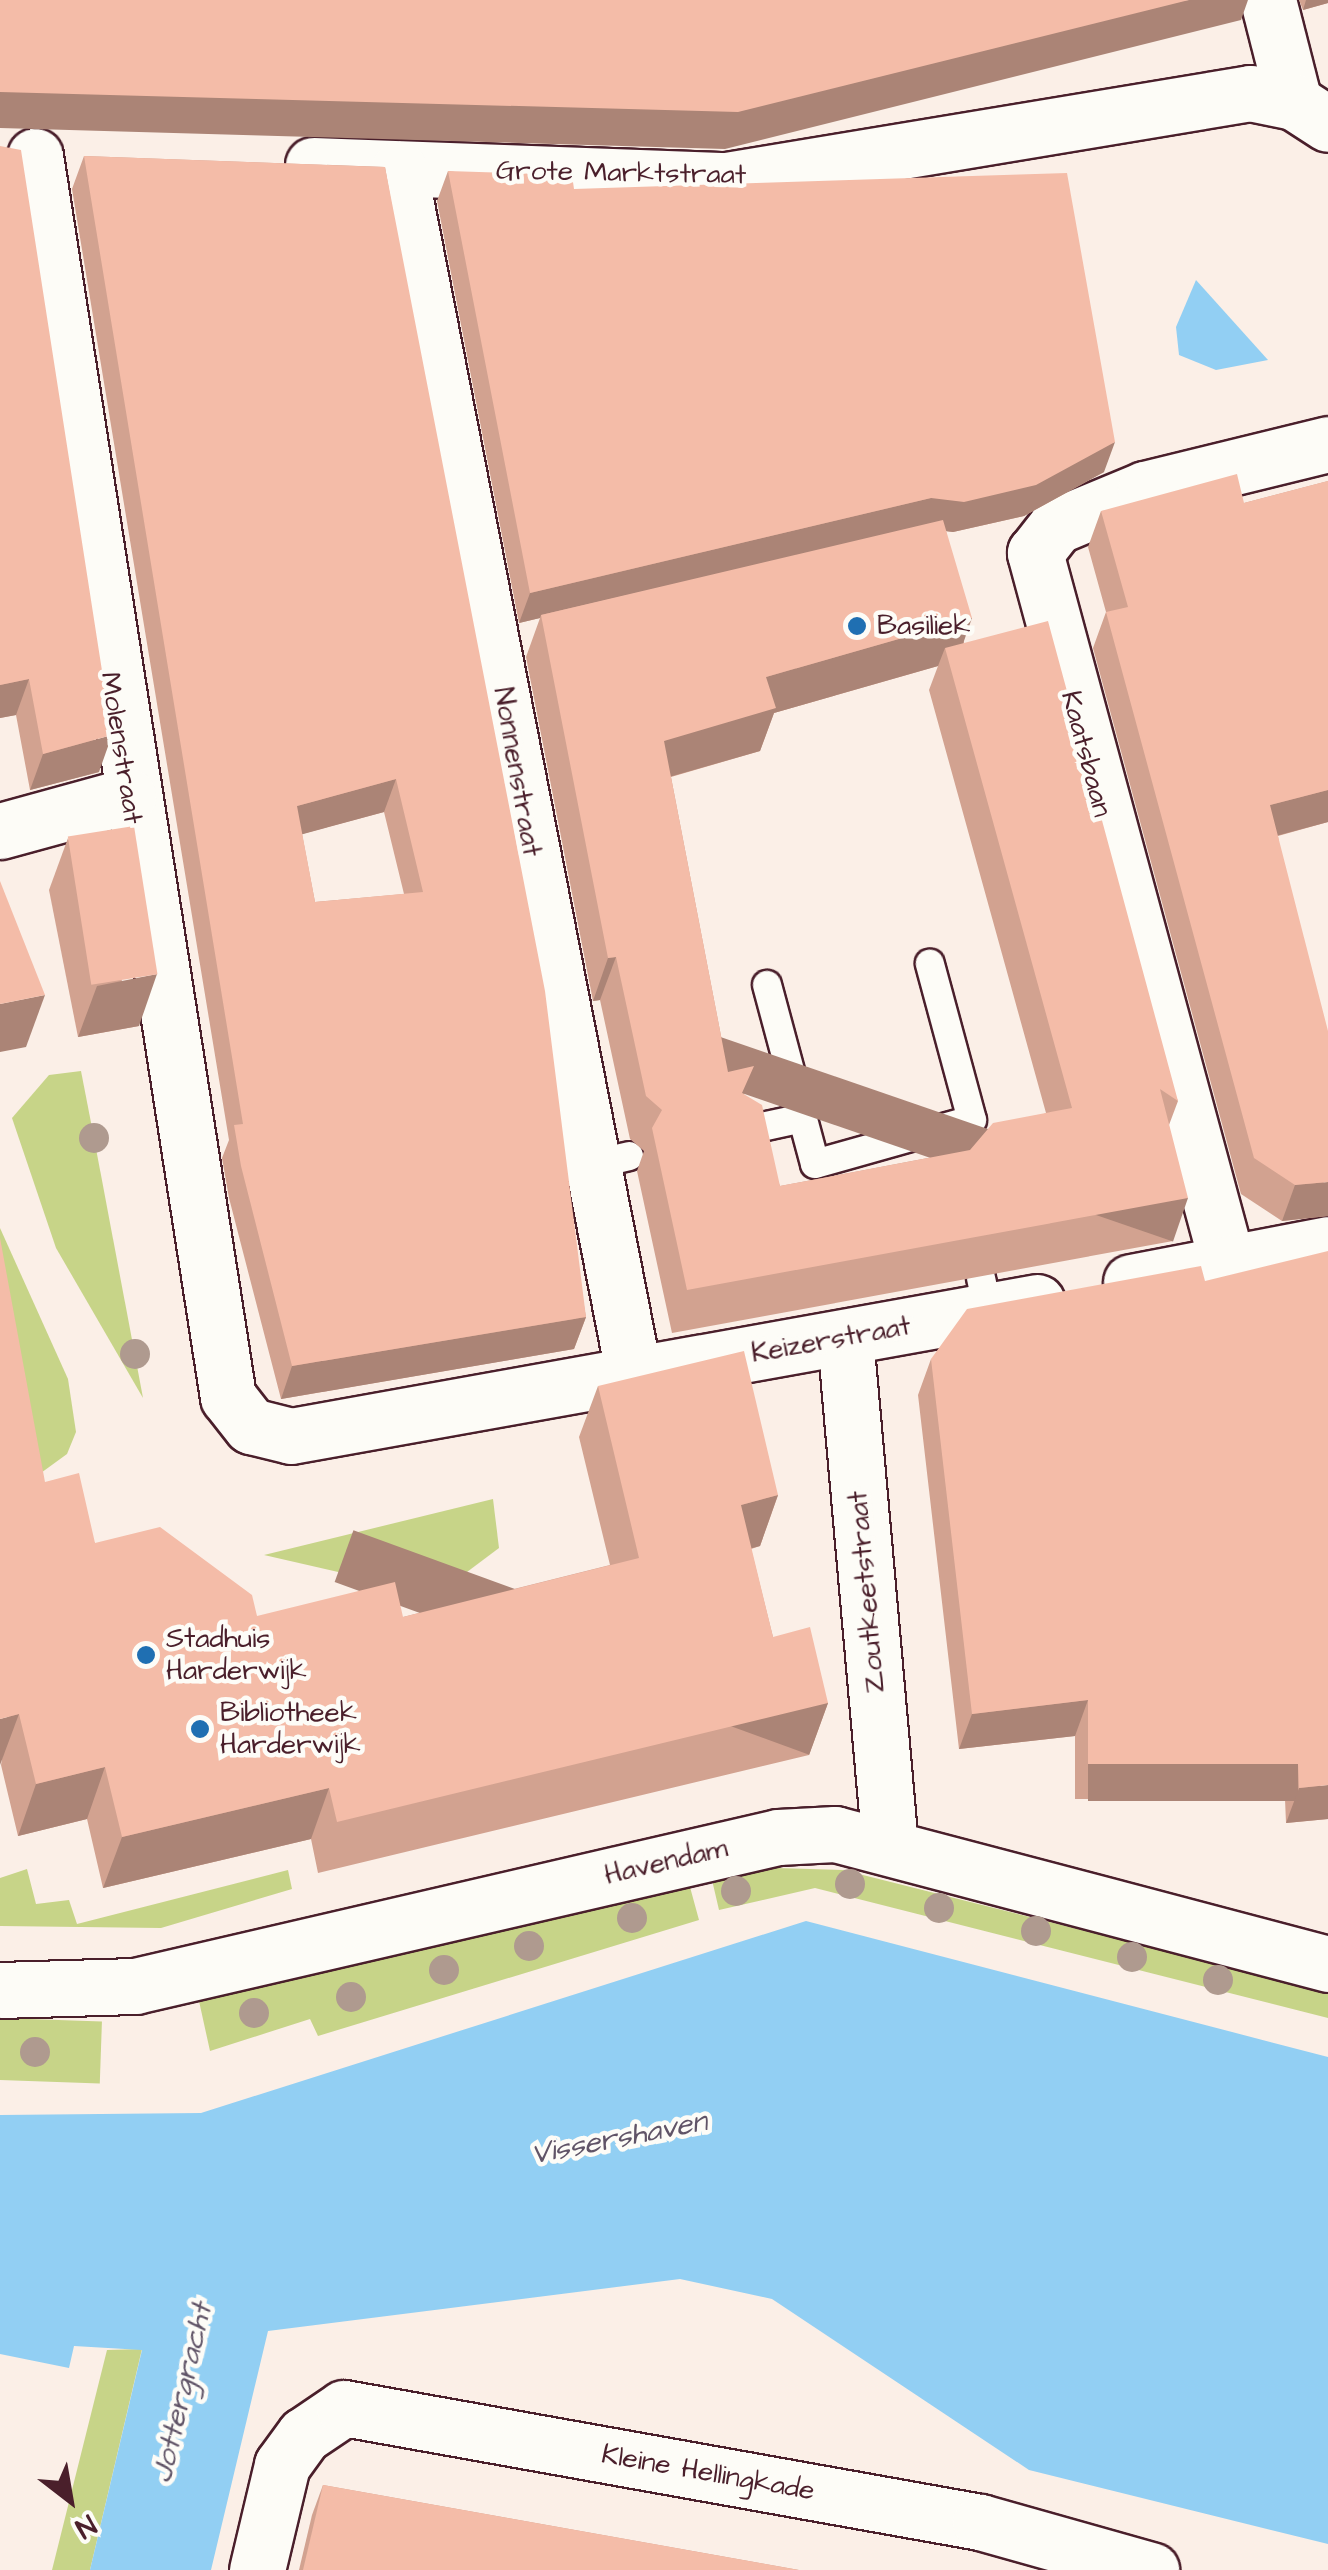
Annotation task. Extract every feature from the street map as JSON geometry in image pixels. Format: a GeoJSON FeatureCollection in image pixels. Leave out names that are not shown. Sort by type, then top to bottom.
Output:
{"type":"FeatureCollection","features":[{"type":"Feature","properties":{"kind":"street"},"geometry":{"type":"LineString","coordinates":[[1268,0],[1311,113]]}},
{"type":"Feature","properties":{"kind":"street","name":"Grote Marktstraat"},"geometry":{"type":"LineString","coordinates":[[265,164],[727,180],[1193,96],[1311,113]]}},
{"type":"Feature","properties":{"kind":"street"},"geometry":{"type":"LineString","coordinates":[[17,156],[92,158]]}},
{"type":"Feature","properties":{"kind":"street","name":"Molenstraat"},"geometry":{"type":"LineString","coordinates":[[17,156],[228,1397]]}},
{"type":"Feature","properties":{"kind":"street","name":"Nonnenstraat"},"geometry":{"type":"LineString","coordinates":[[399,168],[508,644],[612,1160],[634,1376]]}},
{"type":"Feature","properties":{"kind":"street","name":"Kaatsbaan"},"geometry":{"type":"LineString","coordinates":[[1227,1262],[1035,552],[1056,526],[1145,489],[1328,444]]}},
{"type":"Feature","properties":{"kind":"street"},"geometry":{"type":"LineString","coordinates":[[0,831],[128,796]]}},
{"type":"Feature","properties":{"kind":"street","name":"Keizerstraat"},"geometry":{"type":"LineString","coordinates":[[228,1397],[251,1426],[291,1436],[844,1338],[984,1295],[1328,1244]]}},
{"type":"Feature","properties":{"kind":"street","name":"Zoutkeetstraat"},"geometry":{"type":"LineString","coordinates":[[844,1338],[890,1846]]}},
{"type":"Feature","properties":{"kind":"street","name":"Havendam"},"geometry":{"type":"LineString","coordinates":[[0,1990],[134,1986],[778,1836],[890,1846],[1328,1964]]}},
{"type":"Feature","properties":{"kind":"street","name":"Kleine Hellingkade"},"geometry":{"type":"LineString","coordinates":[[258,2570],[282,2465],[304,2435],[344,2408],[980,2522],[1151,2570]]}},
{"type":"Feature","properties":{"kind":"lane"},"geometry":{"type":"LineString","coordinates":[[767,985],[814,1164],[972,1120],[930,964]]}},
{"type":"Feature","properties":{"kind":"lane"},"geometry":{"type":"LineString","coordinates":[[743,1131],[803,1118]]}},
{"type":"Feature","properties":{"kind":"lane"},"geometry":{"type":"LineString","coordinates":[[951,1127],[957,1155]]}},
{"type":"Feature","properties":{"kind":"green space"},"geometry":{"type":"Polygon","coordinates":[[[81,1071],[143,1398],[56,1248],[12,1118],[49,1075],[81,1071]]]}},
{"type":"Feature","properties":{"kind":"green space"},"geometry":{"type":"Polygon","coordinates":[[[0,1228],[68,1379],[76,1432],[67,1454],[23,1486],[0,1363],[0,1228]]]}},
{"type":"Feature","properties":{"kind":"green space"},"geometry":{"type":"Polygon","coordinates":[[[493,1499],[499,1548],[463,1575],[360,1577],[264,1555],[493,1499]]]}},
{"type":"Feature","properties":{"kind":"green space"},"geometry":{"type":"Polygon","coordinates":[[[777,1868],[843,1870],[1328,1992],[1328,2018],[815,1888],[719,1910],[712,1880],[777,1868]]]}},
{"type":"Feature","properties":{"kind":"green space"},"geometry":{"type":"Polygon","coordinates":[[[27,1869],[36,1904],[69,1900],[77,1924],[288,1870],[292,1889],[161,1928],[0,1926],[0,1878],[27,1869]]]}},
{"type":"Feature","properties":{"kind":"green space"},"geometry":{"type":"Polygon","coordinates":[[[690,1887],[699,1920],[318,2036],[310,2019],[210,2051],[199,2001],[690,1887]]]}},
{"type":"Feature","properties":{"kind":"green space"},"geometry":{"type":"Polygon","coordinates":[[[0,2018],[102,2022],[100,2084],[0,2080],[0,2018]]]}},
{"type":"Feature","properties":{"kind":"green space"},"geometry":{"type":"Polygon","coordinates":[[[142,2349],[90,2570],[52,2570],[107,2350],[142,2349]]]}},
{"type":"Feature","properties":{"kind":"water"},"geometry":{"type":"Polygon","coordinates":[[[1196,280],[1268,360],[1216,370],[1179,355],[1176,327],[1196,280]]]}},
{"type":"Feature","properties":{"kind":"water"},"geometry":{"type":"Polygon","coordinates":[[[806,1921],[1328,2057],[1328,2544],[1029,2470],[772,2299],[680,2279],[268,2331],[211,2570],[90,2570],[142,2350],[74,2346],[69,2368],[0,2354],[0,2115],[201,2113],[806,1921]]]}},
{"type":"Feature","properties":{"kind":"building"},"geometry":{"type":"Polygon","coordinates":[[[0,0],[1189,0],[738,112],[0,92],[0,0]]]}},
{"type":"Feature","properties":{"kind":"building"},"geometry":{"type":"Polygon","coordinates":[[[0,146],[21,150],[112,735],[43,754],[29,679],[0,685],[0,146]]]}},
{"type":"Feature","properties":{"kind":"building"},"geometry":{"type":"Polygon","coordinates":[[[84,156],[385,167],[545,991],[586,1317],[292,1366],[241,1166],[234,1125],[243,1124],[84,156]],[[396,779],[297,806],[315,902],[423,892],[396,779]]]}},
{"type":"Feature","properties":{"kind":"building"},"geometry":{"type":"Polygon","coordinates":[[[448,171],[572,175],[574,189],[1067,173],[1115,442],[1036,485],[964,502],[931,498],[530,593],[448,171]]]}},
{"type":"Feature","properties":{"kind":"building"},"geometry":{"type":"Polygon","coordinates":[[[1237,474],[1244,503],[1328,481],[1328,790],[1270,805],[1328,1031],[1328,1182],[1295,1185],[1254,1158],[1106,612],[1128,607],[1101,511],[1237,474]]]}},
{"type":"Feature","properties":{"kind":"building"},"geometry":{"type":"Polygon","coordinates":[[[943,520],[972,618],[766,677],[776,708],[664,741],[728,1072],[754,1066],[742,1093],[762,1105],[780,1186],[970,1150],[993,1123],[1072,1108],[945,648],[1048,621],[1178,1101],[1160,1089],[1188,1198],[687,1290],[652,1128],[662,1110],[646,1096],[616,957],[608,958],[541,615],[943,520]]]}},
{"type":"Feature","properties":{"kind":"building"},"geometry":{"type":"Polygon","coordinates":[[[134,826],[157,974],[91,985],[68,836],[134,826]]]}},
{"type":"Feature","properties":{"kind":"building"},"geometry":{"type":"Polygon","coordinates":[[[0,881],[45,995],[0,1004],[0,881]]]}},
{"type":"Feature","properties":{"kind":"building"},"geometry":{"type":"Polygon","coordinates":[[[0,1238],[45,1482],[79,1473],[95,1543],[160,1527],[252,1595],[257,1616],[395,1582],[403,1617],[639,1558],[598,1386],[744,1351],[778,1495],[741,1505],[773,1637],[810,1627],[828,1703],[337,1822],[329,1788],[122,1837],[105,1767],[36,1784],[19,1714],[0,1719],[0,1238]]]}},
{"type":"Feature","properties":{"kind":"building"},"geometry":{"type":"Polygon","coordinates":[[[1328,1251],[1328,1785],[1299,1788],[1298,1764],[1088,1764],[1088,1700],[972,1714],[931,1359],[967,1309],[1201,1266],[1205,1281],[1328,1251]]]}},
{"type":"Feature","properties":{"kind":"building"},"geometry":{"type":"Polygon","coordinates":[[[323,2485],[799,2570],[303,2570],[323,2485]]]}},
{"type":"Feature","properties":{"kind":"place","name":"Basiliek"},"geometry":{"type":"Point","coordinates":[857,626]}},
{"type":"Feature","properties":{"kind":"place","name":"Stadhuis Harderwijk"},"geometry":{"type":"Point","coordinates":[146,1655]}},
{"type":"Feature","properties":{"kind":"place","name":"Bibliotheek Harderwijk"},"geometry":{"type":"Point","coordinates":[200,1729]}},
{"type":"Feature","properties":{"kind":"water label","name":"Vissershaven"},"geometry":{"type":"Point","coordinates":[619,2138]}},
{"type":"Feature","properties":{"kind":"water label","name":"Jottergracht"},"geometry":{"type":"Point","coordinates":[182,2393]}}]}
